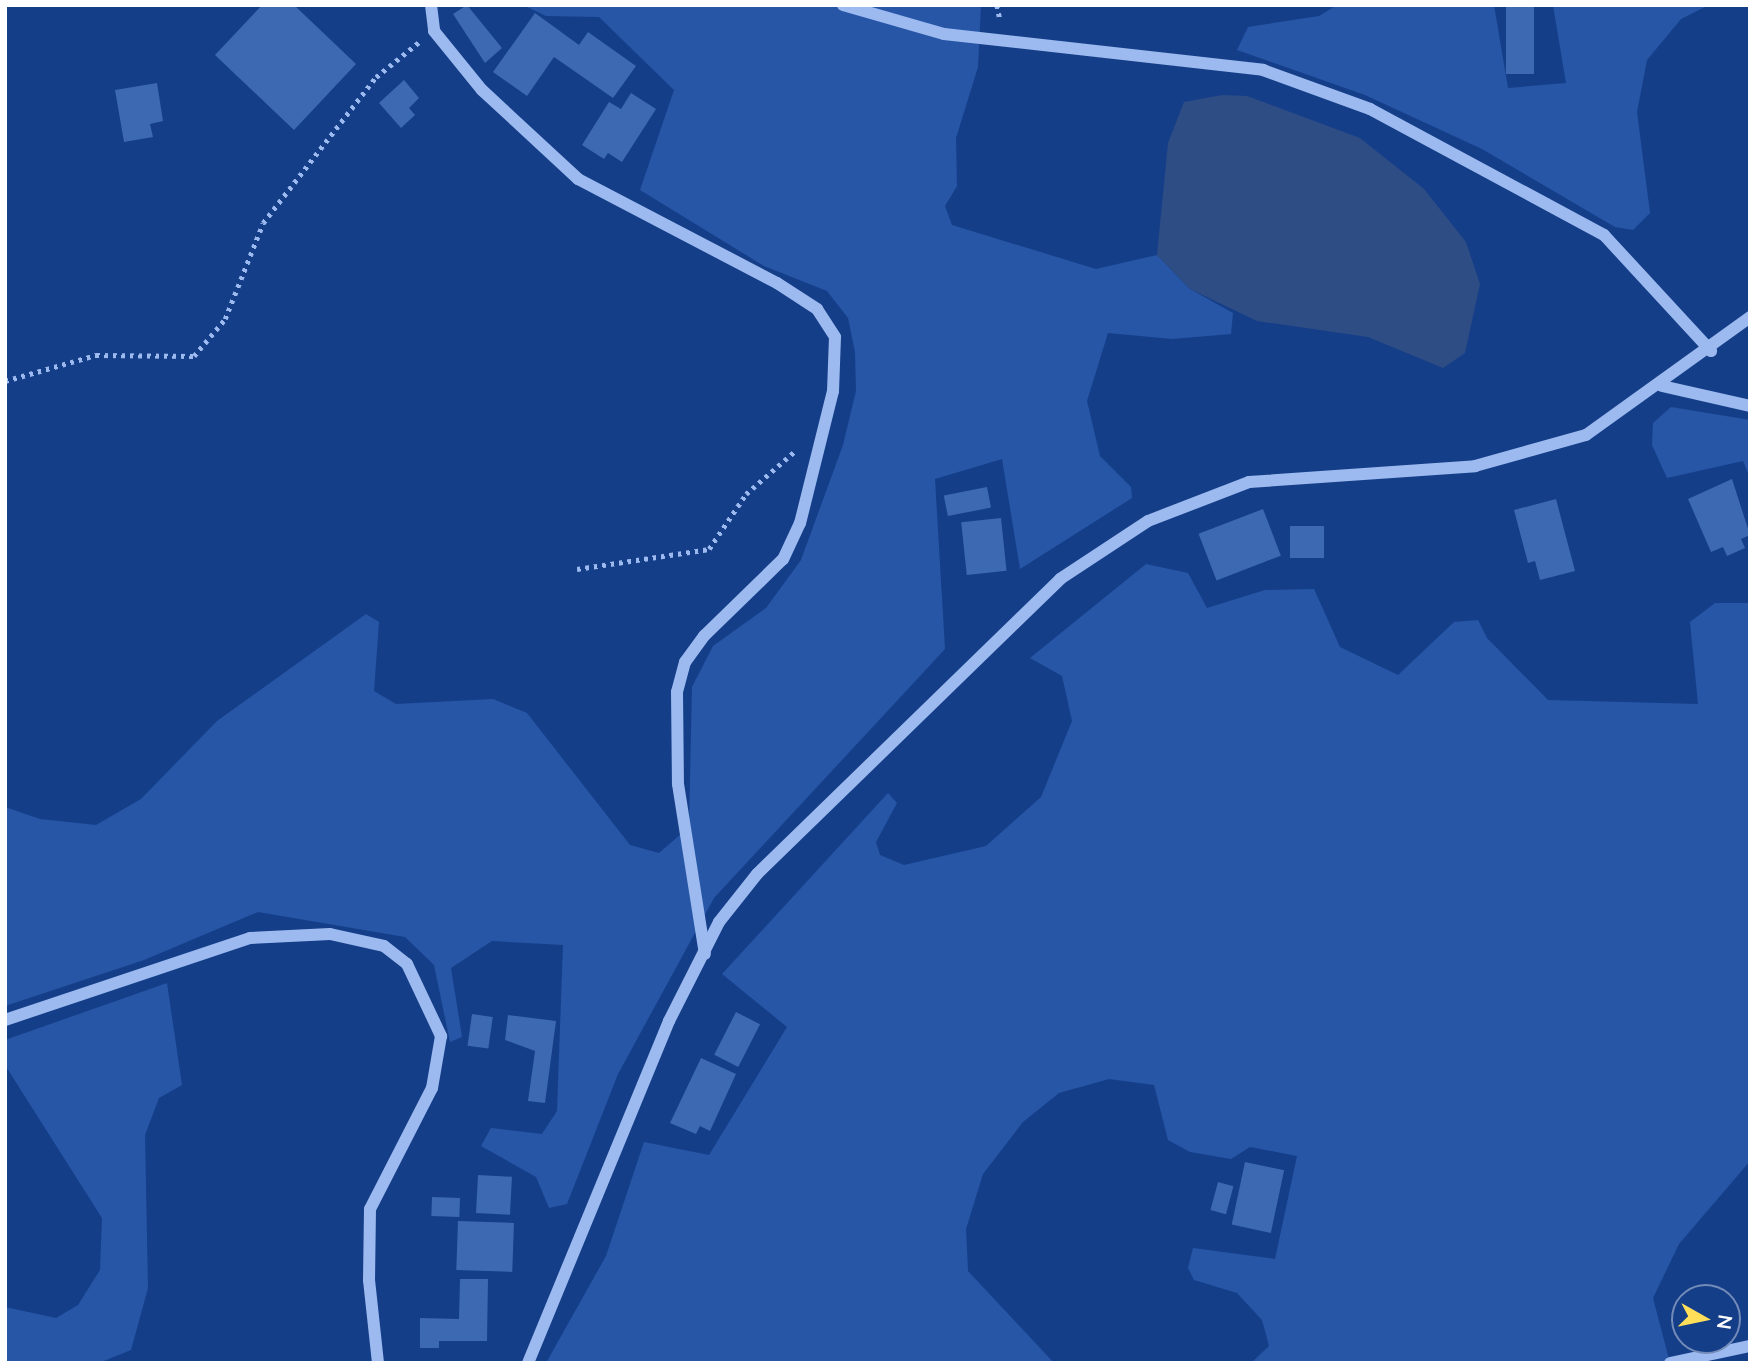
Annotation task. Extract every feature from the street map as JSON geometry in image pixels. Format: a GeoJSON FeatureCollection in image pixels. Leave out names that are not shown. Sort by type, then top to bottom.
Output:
{"type":"FeatureCollection","features":[{"type":"Feature","properties":{"kind":"street"},"geometry":{"type":"LineString","coordinates":[[431,5],[434,30],[482,90],[578,179],[817,309],[835,337],[837,358],[825,425],[800,523],[783,559],[704,636],[685,662],[677,692],[678,784],[705,955]]}},
{"type":"Feature","properties":{"kind":"street"},"geometry":{"type":"LineString","coordinates":[[843,5],[943,34],[1263,70],[1370,109],[1604,235],[1711,351]]}},
{"type":"Feature","properties":{"kind":"street"},"geometry":{"type":"LineString","coordinates":[[528,1363],[669,1021],[705,955],[719,922],[757,874],[972,659],[1101,548],[1172,510],[1249,482],[1317,473],[1446,470],[1515,459],[1586,435],[1711,351],[1750,317]]}},
{"type":"Feature","properties":{"kind":"street"},"geometry":{"type":"LineString","coordinates":[[1662,386],[1750,406]]}},
{"type":"Feature","properties":{"kind":"street"},"geometry":{"type":"LineString","coordinates":[[5,1020],[250,938],[330,934],[384,946],[407,964],[441,1036],[432,1088],[370,1209],[369,1280],[378,1363]]}},
{"type":"Feature","properties":{"kind":"street"},"geometry":{"type":"LineString","coordinates":[[1670,1363],[1750,1346]]}},
{"type":"Feature","properties":{"kind":"path"},"geometry":{"type":"LineString","coordinates":[[5,381],[96,355],[194,356],[225,319],[263,223],[376,77],[434,30]]}},
{"type":"Feature","properties":{"kind":"path"},"geometry":{"type":"LineString","coordinates":[[577,569],[709,549],[746,494],[825,425]]}},
{"type":"Feature","properties":{"kind":"shaded area"},"geometry":{"type":"Polygon","coordinates":[[[523,5],[981,5],[978,67],[956,138],[957,186],[945,206],[952,225],[1096,269],[1157,255],[1190,289],[1233,313],[1231,334],[1172,339],[1108,333],[1087,401],[1100,456],[1131,487],[1132,498],[1020,569],[1002,459],[935,479],[945,649],[714,898],[618,1074],[567,1204],[549,1208],[536,1177],[481,1146],[491,1128],[542,1134],[557,1111],[563,945],[492,941],[451,968],[462,1037],[450,1042],[434,965],[405,937],[258,912],[144,960],[5,1006],[5,807],[40,819],[96,825],[141,799],[217,721],[366,614],[379,622],[374,691],[396,704],[493,699],[527,713],[630,845],[659,853],[689,827],[692,687],[713,646],[766,608],[801,560],[843,445],[856,391],[855,352],[848,318],[827,291],[764,266],[640,190],[674,90],[599,17],[546,16],[523,5]]]}},
{"type":"Feature","properties":{"kind":"shaded area"},"geometry":{"type":"Polygon","coordinates":[[[1337,5],[1494,5],[1508,88],[1566,83],[1553,5],[1709,5],[1681,19],[1647,60],[1637,112],[1650,213],[1633,230],[1615,227],[1482,149],[1365,95],[1237,50],[1248,27],[1319,16],[1337,5]]]}},
{"type":"Feature","properties":{"kind":"shaded area"},"geometry":{"type":"Polygon","coordinates":[[[1222,95],[1247,96],[1360,138],[1424,189],[1466,242],[1480,284],[1465,353],[1443,368],[1368,337],[1257,321],[1190,289],[1157,255],[1168,143],[1184,102],[1222,95]]]}},
{"type":"Feature","properties":{"kind":"shaded area"},"geometry":{"type":"Polygon","coordinates":[[[1671,407],[1750,420],[1750,478],[1743,461],[1667,478],[1652,445],[1653,423],[1671,407]]]}},
{"type":"Feature","properties":{"kind":"shaded area"},"geometry":{"type":"Polygon","coordinates":[[[1146,564],[1188,573],[1207,608],[1265,590],[1314,589],[1340,647],[1398,675],[1454,622],[1478,620],[1487,638],[1548,700],[1698,704],[1690,622],[1715,603],[1750,603],[1750,1161],[1679,1244],[1653,1298],[1670,1363],[1251,1363],[1269,1346],[1262,1320],[1237,1293],[1194,1280],[1188,1268],[1193,1248],[1275,1259],[1297,1156],[1250,1147],[1231,1159],[1190,1152],[1168,1140],[1154,1085],[1109,1079],[1059,1093],[1023,1122],[983,1174],[966,1229],[968,1271],[1054,1363],[546,1363],[606,1256],[644,1142],[709,1155],[787,1027],[722,974],[888,793],[897,803],[876,842],[880,855],[904,865],[986,846],[1041,797],[1072,721],[1062,676],[1030,658],[1146,564]]]}},
{"type":"Feature","properties":{"kind":"shaded area"},"geometry":{"type":"Polygon","coordinates":[[[167,983],[182,1085],[159,1098],[145,1135],[148,1288],[131,1350],[99,1363],[5,1363],[5,1307],[56,1318],[78,1305],[100,1270],[102,1218],[5,1065],[5,1040],[167,983]]]}},
{"type":"Feature","properties":{"kind":"building"},"geometry":{"type":"Polygon","coordinates":[[[262,5],[294,5],[356,64],[294,130],[215,55],[262,5]]]}},
{"type":"Feature","properties":{"kind":"building"},"geometry":{"type":"Polygon","coordinates":[[[467,5],[502,48],[485,63],[453,14],[467,5]]]}},
{"type":"Feature","properties":{"kind":"building"},"geometry":{"type":"Polygon","coordinates":[[[1506,5],[1534,5],[1534,74],[1506,74],[1506,5]]]}},
{"type":"Feature","properties":{"kind":"building"},"geometry":{"type":"Polygon","coordinates":[[[535,13],[579,45],[588,32],[636,66],[613,98],[554,57],[527,96],[493,72],[535,13]]]}},
{"type":"Feature","properties":{"kind":"building"},"geometry":{"type":"Polygon","coordinates":[[[404,80],[419,98],[409,108],[415,115],[401,128],[379,103],[404,80]]]}},
{"type":"Feature","properties":{"kind":"building"},"geometry":{"type":"Polygon","coordinates":[[[157,83],[163,121],[150,124],[153,137],[124,142],[115,90],[157,83]]]}},
{"type":"Feature","properties":{"kind":"building"},"geometry":{"type":"Polygon","coordinates":[[[631,93],[656,109],[622,162],[608,153],[604,159],[582,145],[609,102],[621,109],[631,93]]]}},
{"type":"Feature","properties":{"kind":"building"},"geometry":{"type":"Polygon","coordinates":[[[1732,479],[1750,535],[1741,539],[1745,548],[1727,556],[1723,547],[1711,552],[1688,499],[1732,479]]]}},
{"type":"Feature","properties":{"kind":"building"},"geometry":{"type":"Polygon","coordinates":[[[987,487],[991,508],[948,516],[944,495],[987,487]]]}},
{"type":"Feature","properties":{"kind":"building"},"geometry":{"type":"Polygon","coordinates":[[[1556,499],[1575,571],[1540,580],[1535,561],[1528,563],[1514,510],[1556,499]]]}},
{"type":"Feature","properties":{"kind":"building"},"geometry":{"type":"Polygon","coordinates":[[[1263,509],[1281,556],[1217,580],[1199,534],[1263,509]]]}},
{"type":"Feature","properties":{"kind":"building"},"geometry":{"type":"Polygon","coordinates":[[[1001,518],[1007,571],[967,575],[961,522],[1001,518]]]}},
{"type":"Feature","properties":{"kind":"building"},"geometry":{"type":"Polygon","coordinates":[[[1290,526],[1324,526],[1324,558],[1290,558],[1290,526]]]}},
{"type":"Feature","properties":{"kind":"building"},"geometry":{"type":"Polygon","coordinates":[[[736,1012],[760,1024],[738,1067],[714,1055],[736,1012]]]}},
{"type":"Feature","properties":{"kind":"building"},"geometry":{"type":"Polygon","coordinates":[[[472,1014],[493,1017],[488,1049],[468,1046],[472,1014]]]}},
{"type":"Feature","properties":{"kind":"building"},"geometry":{"type":"Polygon","coordinates":[[[508,1015],[556,1021],[545,1103],[528,1101],[535,1051],[505,1040],[508,1015]]]}},
{"type":"Feature","properties":{"kind":"building"},"geometry":{"type":"Polygon","coordinates":[[[701,1058],[736,1074],[710,1131],[700,1126],[696,1134],[670,1123],[701,1058]]]}},
{"type":"Feature","properties":{"kind":"building"},"geometry":{"type":"Polygon","coordinates":[[[1245,1162],[1284,1170],[1271,1233],[1232,1225],[1245,1162]]]}},
{"type":"Feature","properties":{"kind":"building"},"geometry":{"type":"Polygon","coordinates":[[[478,1175],[512,1177],[510,1215],[476,1213],[478,1175]]]}},
{"type":"Feature","properties":{"kind":"building"},"geometry":{"type":"Polygon","coordinates":[[[1218,1182],[1233,1186],[1226,1214],[1210,1210],[1218,1182]]]}},
{"type":"Feature","properties":{"kind":"building"},"geometry":{"type":"Polygon","coordinates":[[[432,1197],[460,1198],[459,1217],[431,1216],[432,1197]]]}},
{"type":"Feature","properties":{"kind":"building"},"geometry":{"type":"Polygon","coordinates":[[[458,1221],[514,1223],[512,1272],[456,1270],[458,1221]]]}},
{"type":"Feature","properties":{"kind":"building"},"geometry":{"type":"Polygon","coordinates":[[[460,1279],[488,1279],[487,1341],[439,1341],[439,1348],[420,1348],[420,1318],[459,1319],[460,1279]]]}}]}
